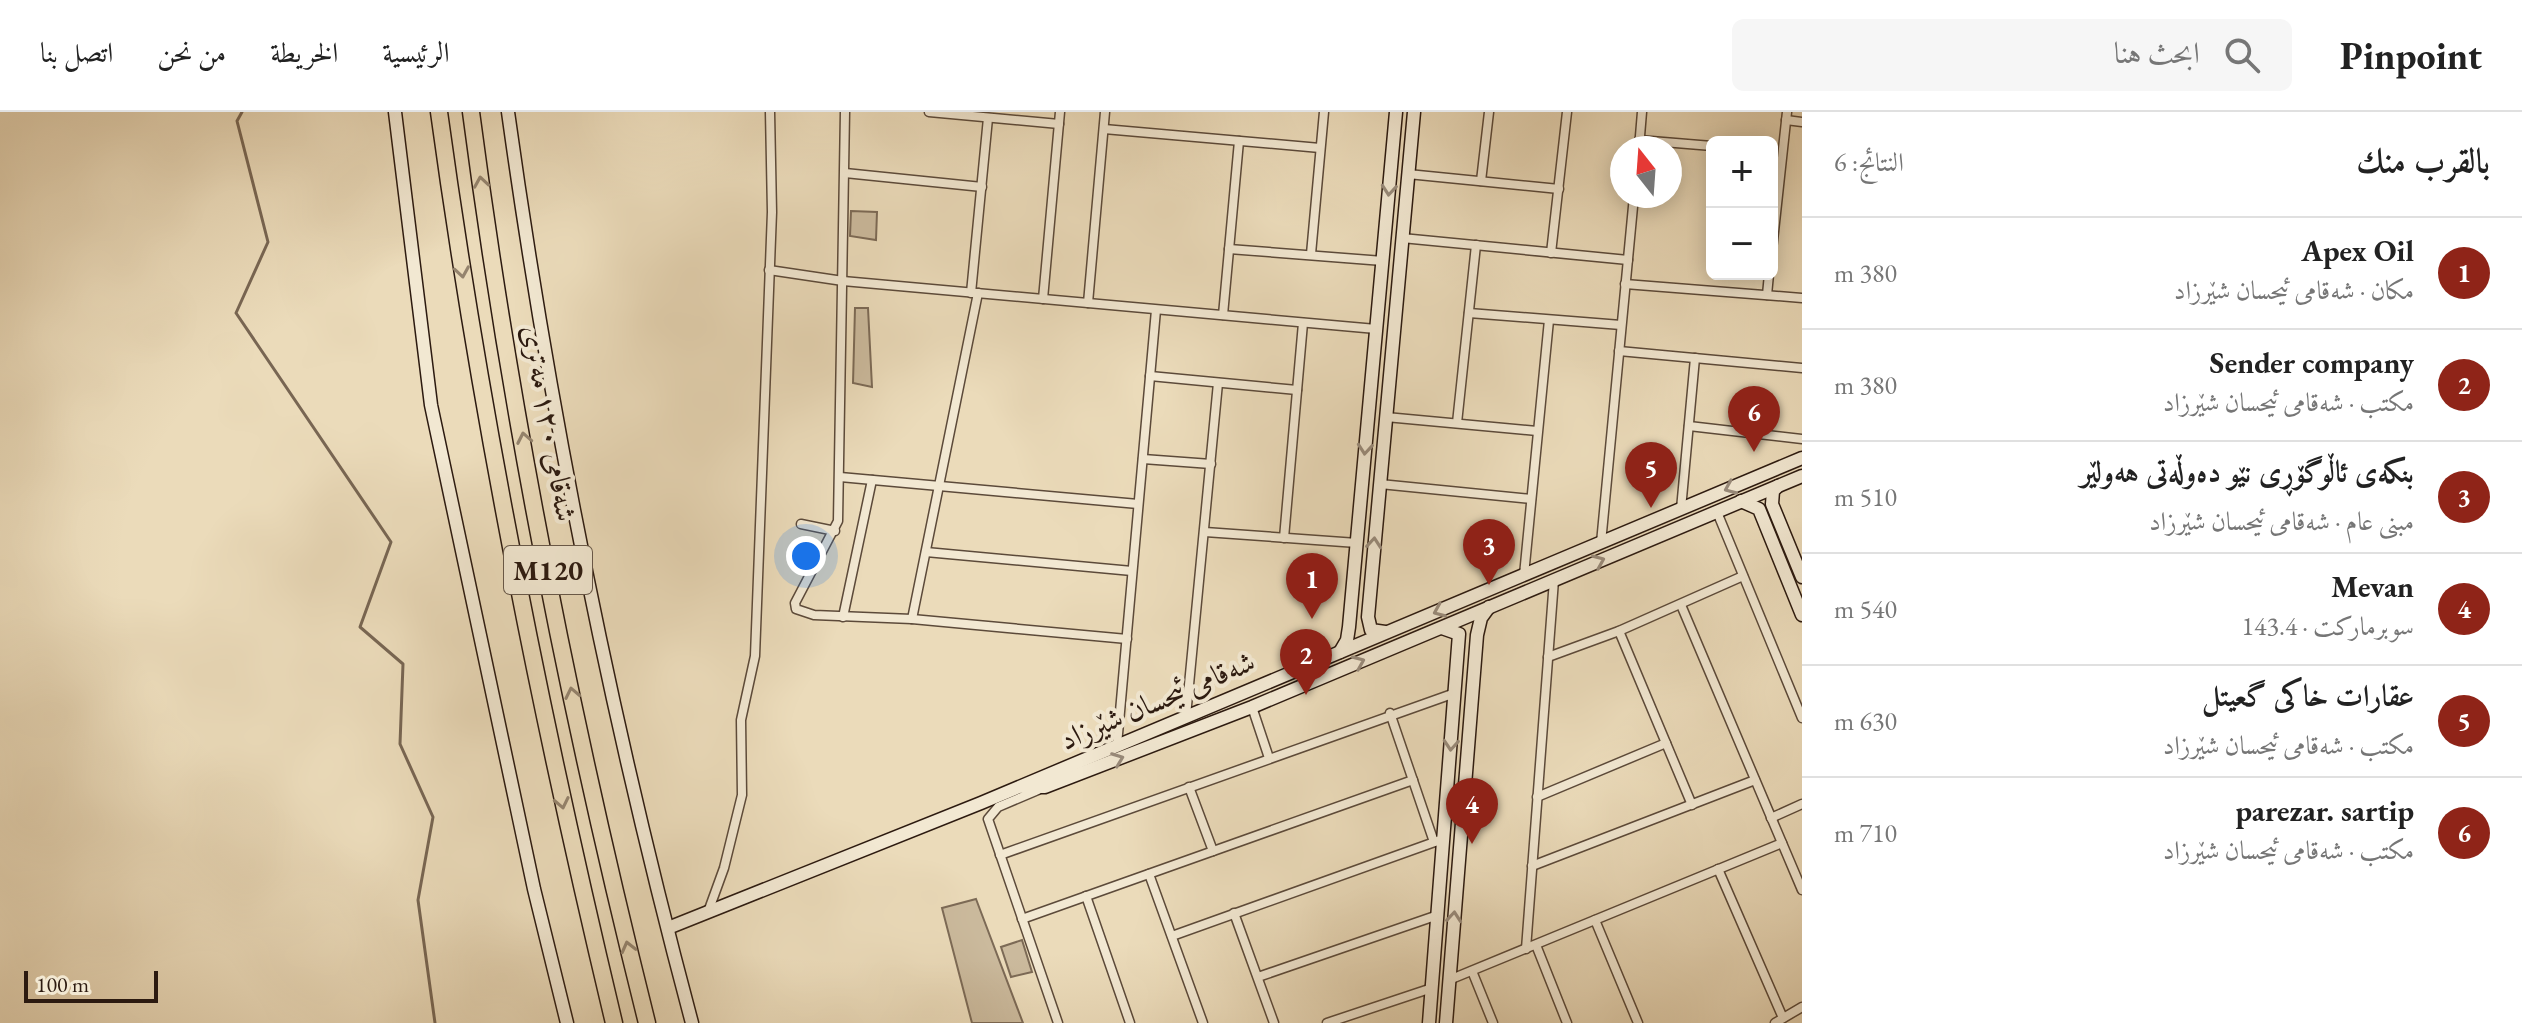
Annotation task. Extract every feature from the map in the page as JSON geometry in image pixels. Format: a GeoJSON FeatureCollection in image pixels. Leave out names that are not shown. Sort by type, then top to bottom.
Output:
{"type":"FeatureCollection","features":[{"type":"Feature","properties":{"kind":"highway","name":"شەقامی ١٢٠ مەتری"},"geometry":{"type":"LineString","coordinates":[[439,112],[488,438],[539,697],[614,1023]]}},
{"type":"Feature","properties":{"kind":"highway","name":"شەقامی ١٢٠ مەتری"},"geometry":{"type":"LineString","coordinates":[[471,112],[521,425],[568,673],[647,1023]]}},
{"type":"Feature","properties":{"kind":"street"},"geometry":{"type":"LineString","coordinates":[[395,112],[431,405],[534,889],[567,1023]]}},
{"type":"Feature","properties":{"kind":"street"},"geometry":{"type":"LineString","coordinates":[[508,112],[541,322],[597,619],[692,1023]]}},
{"type":"Feature","properties":{"kind":"street"},"geometry":{"type":"LineString","coordinates":[[707,912],[724,868],[742,795],[741,720],[755,656],[772,212],[770,112]]}},
{"type":"Feature","properties":{"kind":"street"},"geometry":{"type":"LineString","coordinates":[[845,112],[840,477],[835,531],[795,603],[796,609],[801,614],[912,619],[1127,639]]}},
{"type":"Feature","properties":{"kind":"street"},"geometry":{"type":"LineString","coordinates":[[929,112],[1059,124]]}},
{"type":"Feature","properties":{"kind":"street"},"geometry":{"type":"LineString","coordinates":[[1043,299],[1060,112]]}},
{"type":"Feature","properties":{"kind":"street"},"geometry":{"type":"LineString","coordinates":[[1088,303],[1105,112]]}},
{"type":"Feature","properties":{"kind":"street"},"geometry":{"type":"LineString","coordinates":[[1311,254],[1324,112]]}},
{"type":"Feature","properties":{"kind":"street"},"geometry":{"type":"LineString","coordinates":[[1340,652],[1347,640],[1350,617],[1396,112]]}},
{"type":"Feature","properties":{"kind":"street"},"geometry":{"type":"LineString","coordinates":[[1389,632],[1371,630],[1368,617],[1414,112]]}},
{"type":"Feature","properties":{"kind":"street"},"geometry":{"type":"LineString","coordinates":[[1481,181],[1489,112]]}},
{"type":"Feature","properties":{"kind":"street"},"geometry":{"type":"LineString","coordinates":[[1551,253],[1567,112]]}},
{"type":"Feature","properties":{"kind":"street"},"geometry":{"type":"LineString","coordinates":[[1640,136],[1642,112]]}},
{"type":"Feature","properties":{"kind":"street"},"geometry":{"type":"LineString","coordinates":[[1777,208],[1787,116],[1802,122]]}},
{"type":"Feature","properties":{"kind":"street"},"geometry":{"type":"LineString","coordinates":[[912,619],[975,293],[988,118]]}},
{"type":"Feature","properties":{"kind":"street"},"geometry":{"type":"LineString","coordinates":[[1104,129],[1320,148]]}},
{"type":"Feature","properties":{"kind":"street"},"geometry":{"type":"LineString","coordinates":[[1223,315],[1239,141]]}},
{"type":"Feature","properties":{"kind":"street"},"geometry":{"type":"LineString","coordinates":[[1682,145],[1706,146]]}},
{"type":"Feature","properties":{"kind":"street"},"geometry":{"type":"LineString","coordinates":[[1778,151],[1783,151]]}},
{"type":"Feature","properties":{"kind":"street"},"geometry":{"type":"LineString","coordinates":[[845,173],[982,187]]}},
{"type":"Feature","properties":{"kind":"street"},"geometry":{"type":"LineString","coordinates":[[1408,174],[1559,189]]}},
{"type":"Feature","properties":{"kind":"street"},"geometry":{"type":"LineString","coordinates":[[1601,543],[1633,208]]}},
{"type":"Feature","properties":{"kind":"street"},"geometry":{"type":"LineString","coordinates":[[1402,238],[1628,260]]}},
{"type":"Feature","properties":{"kind":"street"},"geometry":{"type":"LineString","coordinates":[[1457,423],[1476,245]]}},
{"type":"Feature","properties":{"kind":"street"},"geometry":{"type":"LineString","coordinates":[[1229,249],[1383,261]]}},
{"type":"Feature","properties":{"kind":"street"},"geometry":{"type":"LineString","coordinates":[[769,270],[843,281],[1376,329]]}},
{"type":"Feature","properties":{"kind":"street"},"geometry":{"type":"LineString","coordinates":[[1767,295],[1768,280]]}},
{"type":"Feature","properties":{"kind":"street"},"geometry":{"type":"LineString","coordinates":[[1625,284],[1802,298]]}},
{"type":"Feature","properties":{"kind":"street"},"geometry":{"type":"LineString","coordinates":[[1379,301],[1396,303]]}},
{"type":"Feature","properties":{"kind":"street"},"geometry":{"type":"LineString","coordinates":[[1117,745],[1156,310]]}},
{"type":"Feature","properties":{"kind":"street"},"geometry":{"type":"LineString","coordinates":[[1469,313],[1621,325]]}},
{"type":"Feature","properties":{"kind":"street"},"geometry":{"type":"LineString","coordinates":[[1524,575],[1549,320]]}},
{"type":"Feature","properties":{"kind":"street"},"geometry":{"type":"LineString","coordinates":[[1284,538],[1303,323]]}},
{"type":"Feature","properties":{"kind":"street"},"geometry":{"type":"LineString","coordinates":[[1619,351],[1802,368]]}},
{"type":"Feature","properties":{"kind":"street"},"geometry":{"type":"LineString","coordinates":[[1681,509],[1695,358]]}},
{"type":"Feature","properties":{"kind":"street"},"geometry":{"type":"LineString","coordinates":[[1150,376],[1297,390]]}},
{"type":"Feature","properties":{"kind":"street"},"geometry":{"type":"LineString","coordinates":[[1186,716],[1218,383]]}},
{"type":"Feature","properties":{"kind":"street"},"geometry":{"type":"LineString","coordinates":[[1386,417],[1537,431]]}},
{"type":"Feature","properties":{"kind":"street"},"geometry":{"type":"LineString","coordinates":[[1689,426],[1802,439]]}},
{"type":"Feature","properties":{"kind":"street","name":"شەقامی ئیحسان شێرزاد"},"geometry":{"type":"LineString","coordinates":[[668,928],[1020,786],[1802,458]]}},
{"type":"Feature","properties":{"kind":"street"},"geometry":{"type":"LineString","coordinates":[[1143,459],[1211,464]]}},
{"type":"Feature","properties":{"kind":"street","name":"شەقامی ئیحسان شێرزاد"},"geometry":{"type":"LineString","coordinates":[[1020,786],[1045,787],[1252,707],[1802,476]]}},
{"type":"Feature","properties":{"kind":"street"},"geometry":{"type":"LineString","coordinates":[[840,477],[1138,504]]}},
{"type":"Feature","properties":{"kind":"street"},"geometry":{"type":"LineString","coordinates":[[843,617],[872,480]]}},
{"type":"Feature","properties":{"kind":"street"},"geometry":{"type":"LineString","coordinates":[[1380,484],[1531,499]]}},
{"type":"Feature","properties":{"kind":"street"},"geometry":{"type":"LineString","coordinates":[[1778,486],[1773,491],[1772,504],[1802,577]]}},
{"type":"Feature","properties":{"kind":"street"},"geometry":{"type":"LineString","coordinates":[[1741,501],[1759,509],[1802,615]]}},
{"type":"Feature","properties":{"kind":"street"},"geometry":{"type":"LineString","coordinates":[[1759,509],[1762,503],[1772,504]]}},
{"type":"Feature","properties":{"kind":"street"},"geometry":{"type":"LineString","coordinates":[[1717,512],[1798,696],[1802,718]]}},
{"type":"Feature","properties":{"kind":"street"},"geometry":{"type":"LineString","coordinates":[[1657,519],[1663,534]]}},
{"type":"Feature","properties":{"kind":"street"},"geometry":{"type":"LineString","coordinates":[[801,524],[835,531]]}},
{"type":"Feature","properties":{"kind":"street"},"geometry":{"type":"LineString","coordinates":[[1205,532],[1357,543]]}},
{"type":"Feature","properties":{"kind":"street"},"geometry":{"type":"LineString","coordinates":[[926,552],[1132,571]]}},
{"type":"Feature","properties":{"kind":"street"},"geometry":{"type":"LineString","coordinates":[[1548,657],[1619,631],[1743,576]]}},
{"type":"Feature","properties":{"kind":"street"},"geometry":{"type":"LineString","coordinates":[[1554,580],[1532,866],[1531,947],[1567,1023]]}},
{"type":"Feature","properties":{"kind":"street"},"geometry":{"type":"LineString","coordinates":[[1681,605],[1802,890]]}},
{"type":"Feature","properties":{"kind":"street"},"geometry":{"type":"LineString","coordinates":[[1446,1023],[1477,635],[1481,618],[1490,607]]}},
{"type":"Feature","properties":{"kind":"street"},"geometry":{"type":"LineString","coordinates":[[1350,617],[1360,622],[1368,617]]}},
{"type":"Feature","properties":{"kind":"street"},"geometry":{"type":"LineString","coordinates":[[1439,628],[1452,629],[1459,634]]}},
{"type":"Feature","properties":{"kind":"street"},"geometry":{"type":"LineString","coordinates":[[1459,634],[1467,629],[1477,635]]}},
{"type":"Feature","properties":{"kind":"street"},"geometry":{"type":"LineString","coordinates":[[1619,631],[1692,805]]}},
{"type":"Feature","properties":{"kind":"street"},"geometry":{"type":"LineString","coordinates":[[1429,1023],[1438,915],[1439,841],[1459,634]]}},
{"type":"Feature","properties":{"kind":"street"},"geometry":{"type":"LineString","coordinates":[[1279,677],[1286,693]]}},
{"type":"Feature","properties":{"kind":"street"},"geometry":{"type":"LineString","coordinates":[[1000,855],[1390,713],[1455,693]]}},
{"type":"Feature","properties":{"kind":"street"},"geometry":{"type":"LineString","coordinates":[[1252,707],[1269,758]]}},
{"type":"Feature","properties":{"kind":"street"},"geometry":{"type":"LineString","coordinates":[[1390,713],[1413,780],[1439,841]]}},
{"type":"Feature","properties":{"kind":"street"},"geometry":{"type":"LineString","coordinates":[[1537,797],[1666,743]]}},
{"type":"Feature","properties":{"kind":"street"},"geometry":{"type":"LineString","coordinates":[[1022,919],[1413,780]]}},
{"type":"Feature","properties":{"kind":"street"},"geometry":{"type":"LineString","coordinates":[[1532,866],[1755,780]]}},
{"type":"Feature","properties":{"kind":"street"},"geometry":{"type":"LineString","coordinates":[[1045,787],[991,813],[988,819],[1058,1023]]}},
{"type":"Feature","properties":{"kind":"street"},"geometry":{"type":"LineString","coordinates":[[1189,787],[1213,851]]}},
{"type":"Feature","properties":{"kind":"street"},"geometry":{"type":"LineString","coordinates":[[1771,818],[1802,804]]}},
{"type":"Feature","properties":{"kind":"street"},"geometry":{"type":"LineString","coordinates":[[1172,936],[1439,841]]}},
{"type":"Feature","properties":{"kind":"street"},"geometry":{"type":"LineString","coordinates":[[1449,980],[1782,843]]}},
{"type":"Feature","properties":{"kind":"street"},"geometry":{"type":"LineString","coordinates":[[1718,869],[1783,1018]]}},
{"type":"Feature","properties":{"kind":"street"},"geometry":{"type":"LineString","coordinates":[[1149,874],[1203,1023]]}},
{"type":"Feature","properties":{"kind":"street"},"geometry":{"type":"LineString","coordinates":[[1086,896],[1130,1023]]}},
{"type":"Feature","properties":{"kind":"street"},"geometry":{"type":"LineString","coordinates":[[1234,913],[1274,1023]]}},
{"type":"Feature","properties":{"kind":"street"},"geometry":{"type":"LineString","coordinates":[[1258,977],[1438,915]]}},
{"type":"Feature","properties":{"kind":"street"},"geometry":{"type":"LineString","coordinates":[[1595,920],[1638,1023]]}},
{"type":"Feature","properties":{"kind":"street"},"geometry":{"type":"LineString","coordinates":[[1435,944],[1452,946]]}},
{"type":"Feature","properties":{"kind":"street"},"geometry":{"type":"LineString","coordinates":[[1472,971],[1493,1023]]}},
{"type":"Feature","properties":{"kind":"street"},"geometry":{"type":"LineString","coordinates":[[1327,1023],[1432,988]]}},
{"type":"Feature","properties":{"kind":"street"},"geometry":{"type":"LineString","coordinates":[[1775,1023],[1802,1007]]}},
{"type":"Feature","properties":{"kind":"shaded area"},"geometry":{"type":"Polygon","coordinates":[[[851,211],[877,212],[876,240],[850,236],[851,211]]]}},
{"type":"Feature","properties":{"kind":"shaded area"},"geometry":{"type":"Polygon","coordinates":[[[855,308],[868,308],[872,387],[853,383],[855,308]]]}},
{"type":"Feature","properties":{"kind":"shaded area"},"geometry":{"type":"Polygon","coordinates":[[[976,899],[1023,1023],[972,1023],[942,908],[976,899]]]}},
{"type":"Feature","properties":{"kind":"shaded area"},"geometry":{"type":"Polygon","coordinates":[[[1022,940],[1032,972],[1011,977],[1001,947],[1022,940]]]}},
{"type":"Feature","properties":{"kind":"waterway"},"geometry":{"type":"LineString","coordinates":[[242,112],[237,121],[268,242],[236,313],[391,542],[360,627],[403,664],[400,744],[433,817],[418,900],[435,1023]]}},
{"type":"Feature","properties":{"kind":"place","name":"parezar. sartip"},"geometry":{"type":"Point","coordinates":[1754,452]}},
{"type":"Feature","properties":{"kind":"place","name":"عقارات خاكى گعيتل"},"geometry":{"type":"Point","coordinates":[1651,508]}},
{"type":"Feature","properties":{"kind":"place","name":"بنکەی ئاڵوگۆڕی نێو دەوڵەتی هەولێر"},"geometry":{"type":"Point","coordinates":[1489,585]}},
{"type":"Feature","properties":{"kind":"place","name":"Apex Oil"},"geometry":{"type":"Point","coordinates":[1312,619]}},
{"type":"Feature","properties":{"kind":"place","name":"Sender company"},"geometry":{"type":"Point","coordinates":[1306,695]}},
{"type":"Feature","properties":{"kind":"place","name":"Mevan"},"geometry":{"type":"Point","coordinates":[1472,844]}}]}
